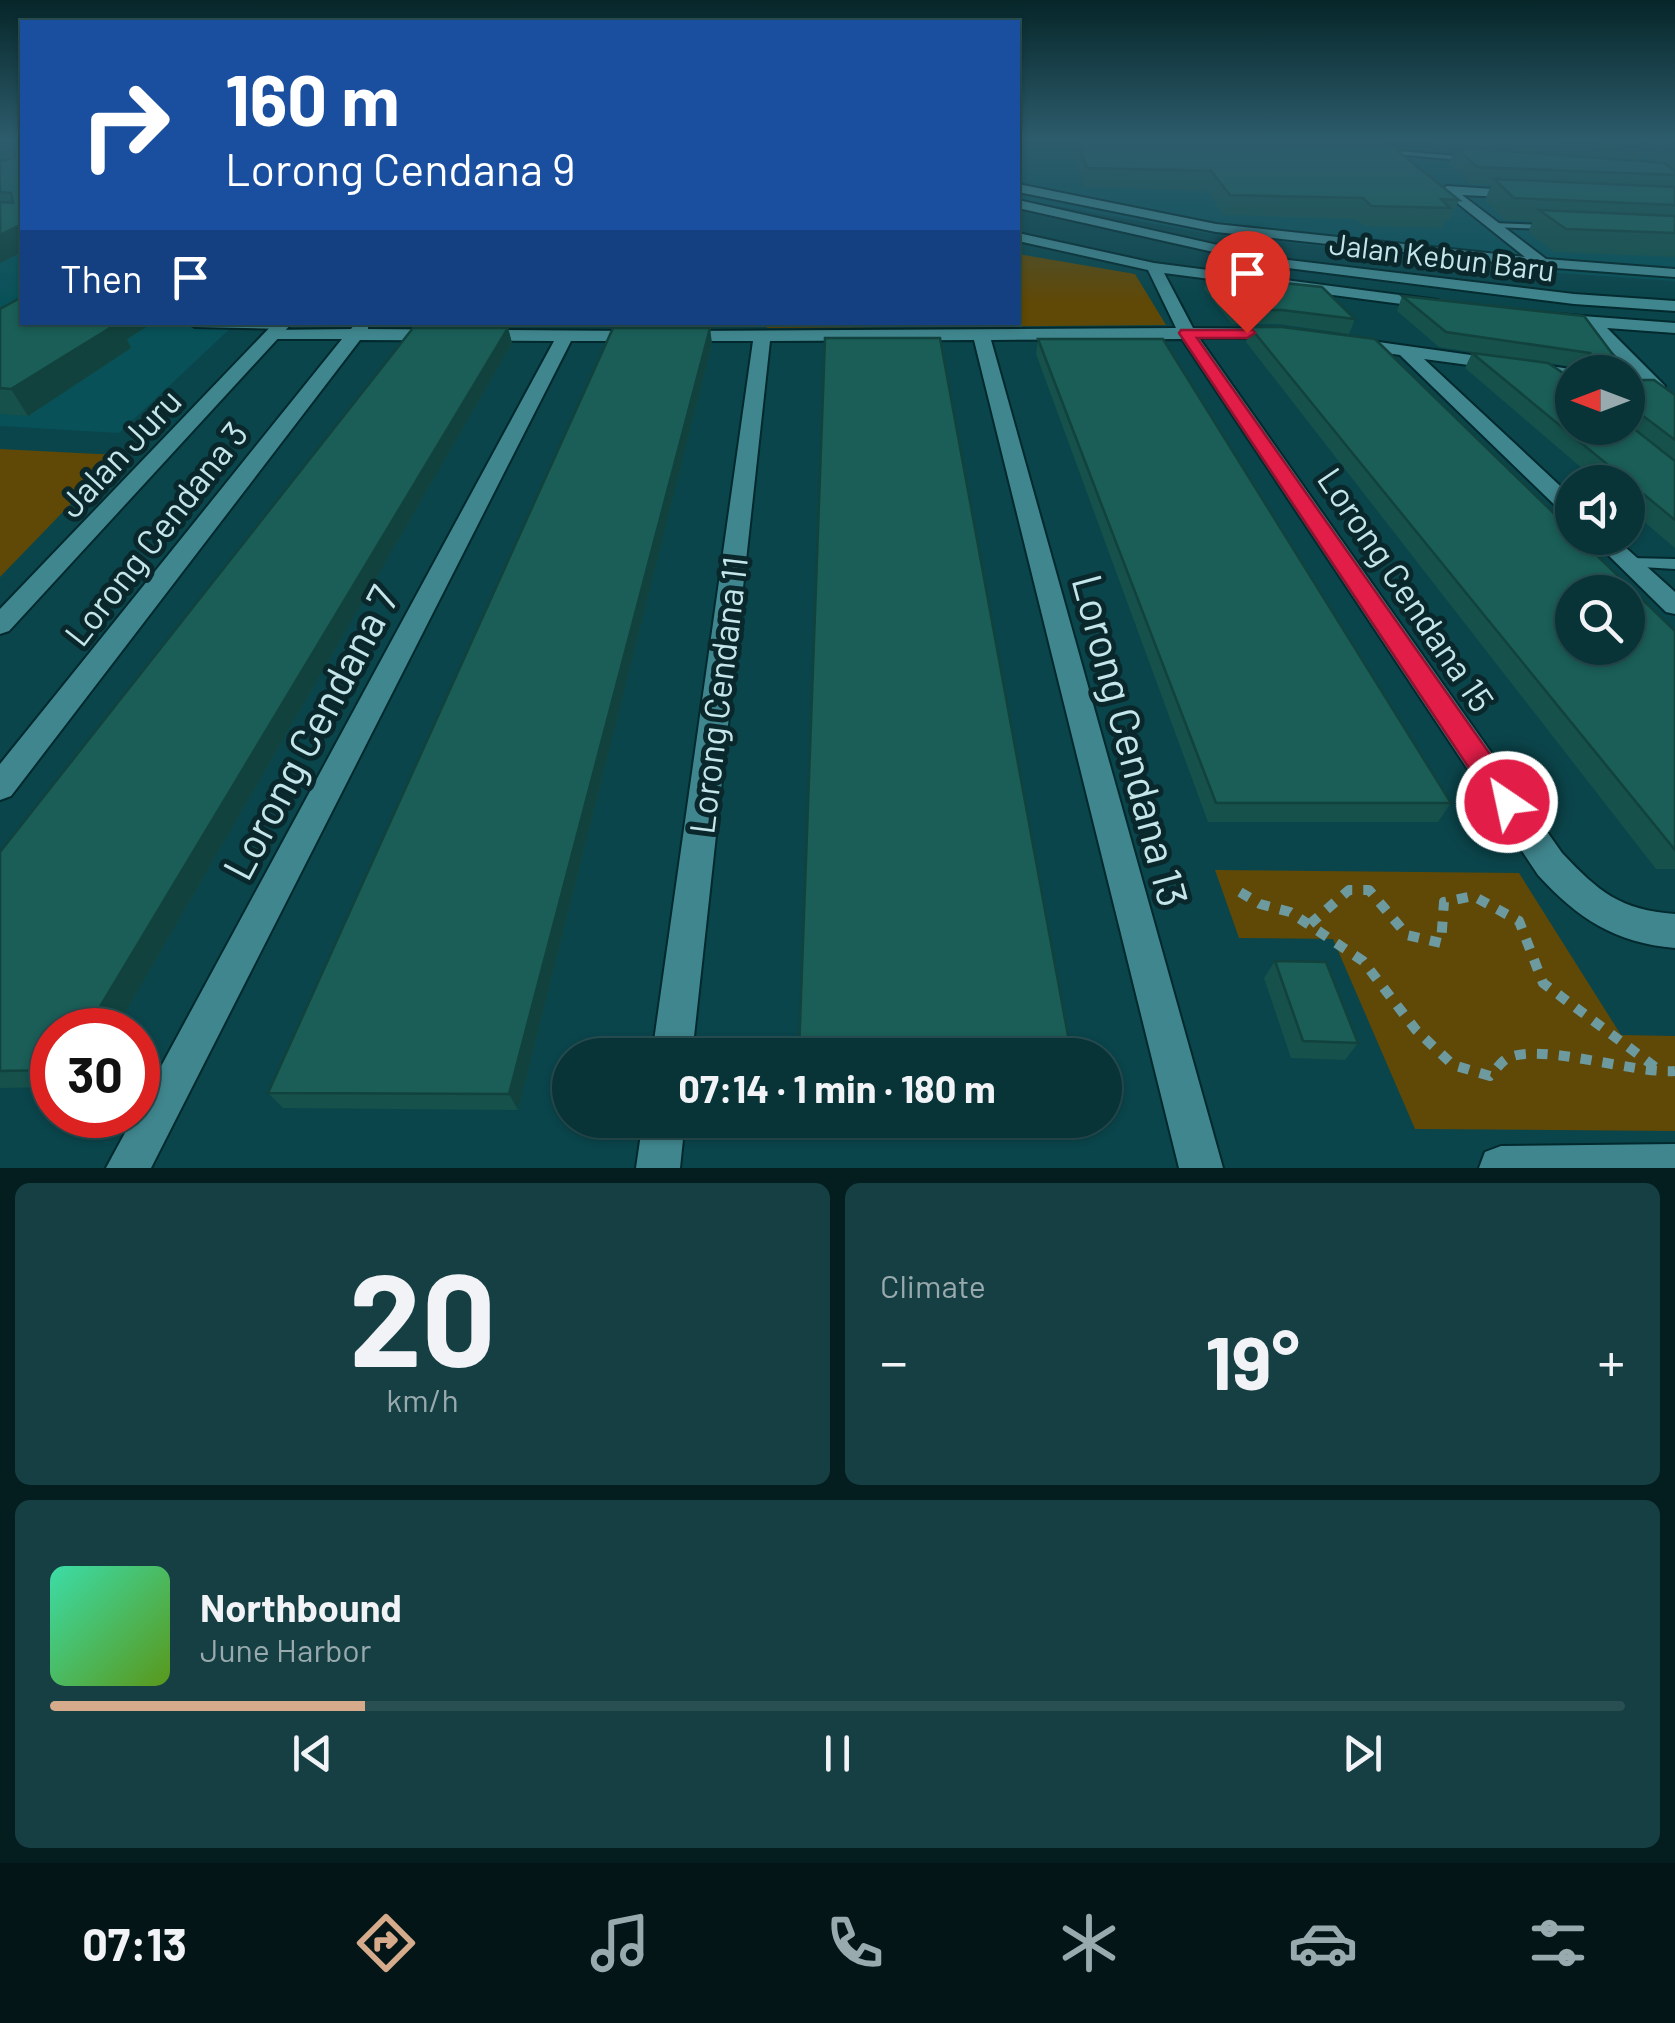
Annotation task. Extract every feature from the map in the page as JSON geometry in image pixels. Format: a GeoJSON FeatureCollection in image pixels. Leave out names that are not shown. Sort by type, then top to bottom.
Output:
{"type":"FeatureCollection","features":[{"type":"Feature","properties":{"kind":"street","name":"Jalan Kebun Baru"},"geometry":{"type":"LineString","coordinates":[[1045,194],[1216,228],[1542,263],[1675,272]]}},
{"type":"Feature","properties":{"kind":"street"},"geometry":{"type":"LineString","coordinates":[[1451,194],[1542,263]]}},
{"type":"Feature","properties":{"kind":"street"},"geometry":{"type":"LineString","coordinates":[[1495,194],[1542,196]]}},
{"type":"Feature","properties":{"kind":"street","name":"Jalan Kebun Baru"},"geometry":{"type":"LineString","coordinates":[[1020,204],[1204,246],[1359,275],[1675,306]]}},
{"type":"Feature","properties":{"kind":"street"},"geometry":{"type":"LineString","coordinates":[[1020,237],[1154,267],[1459,306]]}},
{"type":"Feature","properties":{"kind":"street","name":"Jalan Kebun Baru"},"geometry":{"type":"LineString","coordinates":[[1204,246],[1675,291]]}},
{"type":"Feature","properties":{"kind":"street","name":"Lorong Cendana 15"},"geometry":{"type":"LineString","coordinates":[[1154,267],[1186,333],[1550,864],[1586,904],[1636,930],[1675,932]]}},
{"type":"Feature","properties":{"kind":"street"},"geometry":{"type":"LineString","coordinates":[[1574,299],[1592,323],[1666,387]]}},
{"type":"Feature","properties":{"kind":"street"},"geometry":{"type":"LineString","coordinates":[[1535,316],[1675,328]]}},
{"type":"Feature","properties":{"kind":"street"},"geometry":{"type":"LineString","coordinates":[[246,325],[565,336],[755,331],[1296,336]]}},
{"type":"Feature","properties":{"kind":"street","name":"Jalan Juru"},"geometry":{"type":"LineString","coordinates":[[0,625],[281,327]]}},
{"type":"Feature","properties":{"kind":"street","name":"Lorong Cendana 3"},"geometry":{"type":"LineString","coordinates":[[0,787],[360,329]]}},
{"type":"Feature","properties":{"kind":"street","name":"Lorong Cendana 11"},"geometry":{"type":"LineString","coordinates":[[674,1038],[755,331]]}},
{"type":"Feature","properties":{"kind":"street","name":"Lorong Cendana 13"},"geometry":{"type":"LineString","coordinates":[[981,334],[1202,1168]]}},
{"type":"Feature","properties":{"kind":"street","name":"Lorong Cendana 7"},"geometry":{"type":"LineString","coordinates":[[128,1168],[565,336]]}},
{"type":"Feature","properties":{"kind":"street"},"geometry":{"type":"LineString","coordinates":[[1332,340],[1555,375]]}},
{"type":"Feature","properties":{"kind":"street"},"geometry":{"type":"LineString","coordinates":[[1405,350],[1555,493]]}},
{"type":"Feature","properties":{"kind":"street"},"geometry":{"type":"LineString","coordinates":[[1620,555],[1675,606]]}},
{"type":"Feature","properties":{"kind":"street"},"geometry":{"type":"LineString","coordinates":[[658,1168],[662,1138]]}},
{"type":"Feature","properties":{"kind":"street"},"geometry":{"type":"LineString","coordinates":[[1501,1168],[1675,1166]]}},
{"type":"Feature","properties":{"kind":"lane"},"geometry":{"type":"LineString","coordinates":[[1492,225],[1565,228]]}},
{"type":"Feature","properties":{"kind":"lane"},"geometry":{"type":"LineString","coordinates":[[1630,564],[1675,564]]}},
{"type":"Feature","properties":{"kind":"path"},"geometry":{"type":"LineString","coordinates":[[1310,924],[1349,890],[1370,890],[1392,925],[1420,945],[1441,943],[1444,902],[1473,896],[1520,921],[1543,983],[1669,1072]]}},
{"type":"Feature","properties":{"kind":"path"},"geometry":{"type":"LineString","coordinates":[[1240,892],[1310,924],[1363,961],[1416,1030],[1453,1066],[1490,1076],[1508,1058],[1538,1053],[1624,1072],[1669,1072]]}},
{"type":"Feature","properties":{"kind":"shaded area"},"geometry":{"type":"Polygon","coordinates":[[[0,194],[20,194],[20,325],[234,325],[119,433],[0,426],[0,194]]]}},
{"type":"Feature","properties":{"kind":"shaded area"},"geometry":{"type":"Polygon","coordinates":[[[1020,194],[1675,194],[1675,281],[1557,273],[1210,234],[1020,199],[1020,194]]]}},
{"type":"Feature","properties":{"kind":"shaded area"},"geometry":{"type":"Polygon","coordinates":[[[1020,254],[1135,274],[1166,325],[767,328],[1020,325],[1020,254]]]}},
{"type":"Feature","properties":{"kind":"shaded area"},"geometry":{"type":"Polygon","coordinates":[[[0,449],[118,455],[0,577],[0,449]]]}},
{"type":"Feature","properties":{"kind":"shaded area"},"geometry":{"type":"Polygon","coordinates":[[[1215,870],[1519,873],[1621,1035],[1675,1036],[1675,1131],[1415,1129],[1333,939],[1239,938],[1215,870]]]}},
{"type":"Feature","properties":{"kind":"building"},"geometry":{"type":"Polygon","coordinates":[[[11,194],[20,194],[20,225],[0,235],[0,202],[13,203],[11,194]]]}},
{"type":"Feature","properties":{"kind":"building"},"geometry":{"type":"Polygon","coordinates":[[[1451,194],[1459,200],[1441,199],[1450,208],[1371,206],[1363,198],[1230,195],[1451,194]]]}},
{"type":"Feature","properties":{"kind":"building"},"geometry":{"type":"Polygon","coordinates":[[[1509,194],[1675,194],[1675,205],[1514,198],[1509,194]]]}},
{"type":"Feature","properties":{"kind":"building"},"geometry":{"type":"Polygon","coordinates":[[[1539,210],[1675,216],[1675,233],[1566,229],[1539,210]]]}},
{"type":"Feature","properties":{"kind":"building"},"geometry":{"type":"Polygon","coordinates":[[[1208,275],[1322,287],[1355,319],[1282,310],[1236,310],[1208,275]]]}},
{"type":"Feature","properties":{"kind":"building"},"geometry":{"type":"Polygon","coordinates":[[[1402,296],[1584,316],[1613,355],[1589,355],[1446,332],[1402,296]]]}},
{"type":"Feature","properties":{"kind":"building"},"geometry":{"type":"Polygon","coordinates":[[[20,298],[20,325],[115,325],[11,389],[0,388],[0,309],[20,298]]]}},
{"type":"Feature","properties":{"kind":"building"},"geometry":{"type":"Polygon","coordinates":[[[1250,327],[1282,327],[1375,339],[1555,514],[1555,555],[1597,555],[1617,575],[1555,575],[1555,665],[1645,665],[1645,602],[1675,631],[1675,850],[1250,327]]]}},
{"type":"Feature","properties":{"kind":"building"},"geometry":{"type":"Polygon","coordinates":[[[413,328],[508,328],[99,1008],[30,1008],[30,1070],[0,1071],[0,852],[413,328]]]}},
{"type":"Feature","properties":{"kind":"building"},"geometry":{"type":"Polygon","coordinates":[[[613,328],[710,328],[509,1094],[268,1093],[613,328]]]}},
{"type":"Feature","properties":{"kind":"building"},"geometry":{"type":"Polygon","coordinates":[[[825,338],[940,338],[1068,1038],[799,1038],[825,338]]]}},
{"type":"Feature","properties":{"kind":"building"},"geometry":{"type":"Polygon","coordinates":[[[1038,339],[1163,339],[1451,803],[1216,803],[1038,339]]]}},
{"type":"Feature","properties":{"kind":"building"},"geometry":{"type":"Polygon","coordinates":[[[1472,353],[1548,363],[1555,368],[1555,421],[1472,353]]]}},
{"type":"Feature","properties":{"kind":"building"},"geometry":{"type":"Polygon","coordinates":[[[1645,380],[1654,380],[1675,395],[1675,440],[1645,417],[1645,380]]]}},
{"type":"Feature","properties":{"kind":"building"},"geometry":{"type":"Polygon","coordinates":[[[1645,437],[1675,461],[1675,520],[1645,495],[1645,465],[1608,465],[1584,445],[1645,445],[1645,437]]]}},
{"type":"Feature","properties":{"kind":"building"},"geometry":{"type":"Polygon","coordinates":[[[1275,961],[1326,962],[1358,1043],[1303,1041],[1275,961]]]}},
{"type":"Feature","properties":{"kind":"route"},"geometry":{"type":"LineString","coordinates":[[1247,333],[1186,333],[1507,802]]}}]}
